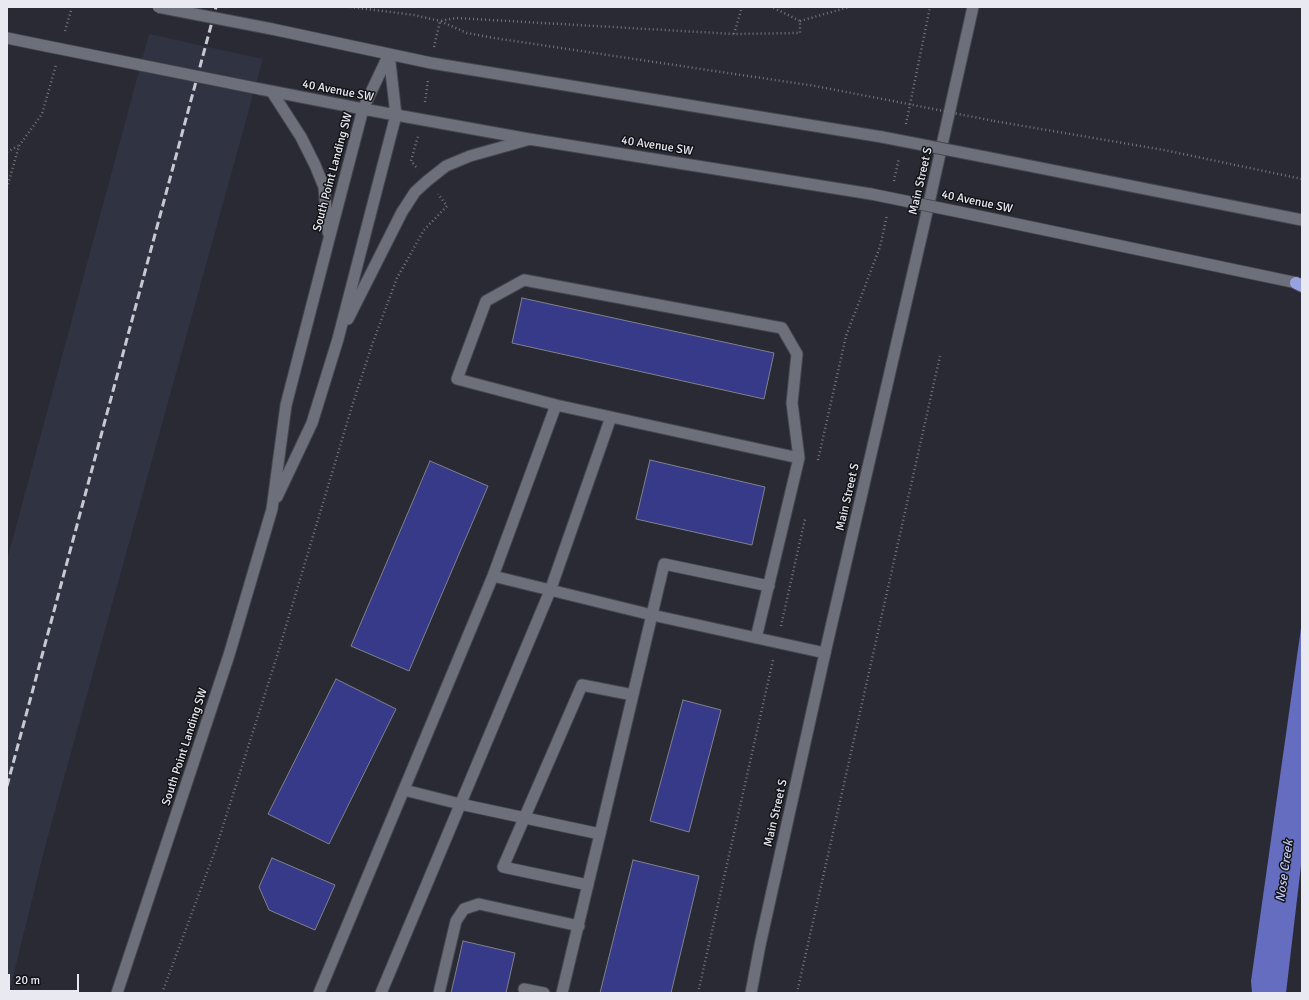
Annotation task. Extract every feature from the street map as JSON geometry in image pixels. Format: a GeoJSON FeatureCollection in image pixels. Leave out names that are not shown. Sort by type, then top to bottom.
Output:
{"type":"FeatureCollection","features":[{"type":"Feature","properties":{"kind":"main road"},"geometry":{"type":"LineString","coordinates":[[158,7],[272,29],[431,63],[882,137],[1302,220]]}},
{"type":"Feature","properties":{"kind":"main road","name":"Main Street S"},"geometry":{"type":"LineString","coordinates":[[751,993],[760,945],[824,653],[926,218],[973,7]]}},
{"type":"Feature","properties":{"kind":"main road","name":"40 Avenue SW"},"geometry":{"type":"LineString","coordinates":[[7,38],[260,88],[272,92],[422,120],[529,139],[871,194],[1300,284]]}},
{"type":"Feature","properties":{"kind":"main road","name":"South Point Landing SW"},"geometry":{"type":"LineString","coordinates":[[117,993],[229,655],[272,508],[286,405],[363,109],[389,54]]}},
{"type":"Feature","properties":{"kind":"main road","name":"South Point Landing SW"},"geometry":{"type":"LineString","coordinates":[[272,508],[312,423],[338,339],[396,115],[389,54]]}},
{"type":"Feature","properties":{"kind":"main road"},"geometry":{"type":"LineString","coordinates":[[272,92],[301,137],[315,165],[324,188],[329,239]]}},
{"type":"Feature","properties":{"kind":"main road"},"geometry":{"type":"LineString","coordinates":[[338,339],[402,212],[416,192],[446,166],[470,156],[529,139]]}},
{"type":"Feature","properties":{"kind":"main road"},"geometry":{"type":"LineString","coordinates":[[756,638],[799,458],[792,403],[797,354],[782,328],[524,280],[486,301],[457,379],[556,405],[799,458]]}},
{"type":"Feature","properties":{"kind":"main road"},"geometry":{"type":"LineString","coordinates":[[319,993],[493,576],[556,405]]}},
{"type":"Feature","properties":{"kind":"main road"},"geometry":{"type":"LineString","coordinates":[[381,993],[550,591],[611,417]]}},
{"type":"Feature","properties":{"kind":"main road"},"geometry":{"type":"LineString","coordinates":[[562,993],[664,564],[769,586]]}},
{"type":"Feature","properties":{"kind":"main road"},"geometry":{"type":"LineString","coordinates":[[493,576],[652,615],[824,653]]}},
{"type":"Feature","properties":{"kind":"main road"},"geometry":{"type":"LineString","coordinates":[[588,885],[503,867],[582,685],[633,695]]}},
{"type":"Feature","properties":{"kind":"main road"},"geometry":{"type":"LineString","coordinates":[[404,790],[460,804],[600,834]]}},
{"type":"Feature","properties":{"kind":"main road"},"geometry":{"type":"LineString","coordinates":[[439,993],[456,921],[464,909],[479,904],[578,926]]}},
{"type":"Feature","properties":{"kind":"main road"},"geometry":{"type":"LineString","coordinates":[[524,989],[544,993]]}},
{"type":"Feature","properties":{"kind":"path"},"geometry":{"type":"LineString","coordinates":[[64,35],[72,7]]}},
{"type":"Feature","properties":{"kind":"path"},"geometry":{"type":"LineString","coordinates":[[350,7],[414,15],[440,21],[467,33],[488,37],[816,86],[994,121],[1164,150],[1302,179]]}},
{"type":"Feature","properties":{"kind":"path"},"geometry":{"type":"LineString","coordinates":[[734,34],[742,7]]}},
{"type":"Feature","properties":{"kind":"path"},"geometry":{"type":"LineString","coordinates":[[772,7],[800,21],[849,7]]}},
{"type":"Feature","properties":{"kind":"path"},"geometry":{"type":"LineString","coordinates":[[906,124],[930,7]]}},
{"type":"Feature","properties":{"kind":"path"},"geometry":{"type":"LineString","coordinates":[[440,21],[456,18],[734,34],[800,33],[800,21]]}},
{"type":"Feature","properties":{"kind":"path"},"geometry":{"type":"LineString","coordinates":[[162,993],[218,841],[277,656],[350,411],[373,342],[398,278],[424,230],[447,206],[411,161],[422,120],[431,63],[440,21]]}},
{"type":"Feature","properties":{"kind":"path"},"geometry":{"type":"LineString","coordinates":[[7,188],[19,146],[42,114],[56,64]]}},
{"type":"Feature","properties":{"kind":"path"},"geometry":{"type":"LineString","coordinates":[[7,152],[19,146]]}},
{"type":"Feature","properties":{"kind":"path"},"geometry":{"type":"LineString","coordinates":[[893,186],[900,155]]}},
{"type":"Feature","properties":{"kind":"path"},"geometry":{"type":"LineString","coordinates":[[816,466],[846,336],[880,247],[888,209]]}},
{"type":"Feature","properties":{"kind":"path"},"geometry":{"type":"LineString","coordinates":[[797,993],[940,356]]}},
{"type":"Feature","properties":{"kind":"path"},"geometry":{"type":"LineString","coordinates":[[698,993],[806,512]]}},
{"type":"Feature","properties":{"kind":"shaded area"},"geometry":{"type":"Polygon","coordinates":[[[149,34],[263,59],[46,843],[9,993],[7,993],[7,560],[149,34]]]}},
{"type":"Feature","properties":{"kind":"water","name":"Nose Creek"},"geometry":{"type":"Polygon","coordinates":[[[1302,621],[1302,857],[1286,993],[1252,993],[1251,981],[1302,621]]]}},
{"type":"Feature","properties":{"kind":"building"},"geometry":{"type":"Polygon","coordinates":[[[522,298],[774,353],[764,399],[512,343],[522,298]]]}},
{"type":"Feature","properties":{"kind":"building"},"geometry":{"type":"Polygon","coordinates":[[[650,460],[765,487],[752,545],[636,519],[650,460]]]}},
{"type":"Feature","properties":{"kind":"building"},"geometry":{"type":"Polygon","coordinates":[[[430,461],[488,486],[409,671],[351,646],[430,461]]]}},
{"type":"Feature","properties":{"kind":"building"},"geometry":{"type":"Polygon","coordinates":[[[336,679],[396,709],[329,844],[268,814],[336,679]]]}},
{"type":"Feature","properties":{"kind":"building"},"geometry":{"type":"Polygon","coordinates":[[[683,700],[721,710],[689,832],[650,821],[683,700]]]}},
{"type":"Feature","properties":{"kind":"building"},"geometry":{"type":"Polygon","coordinates":[[[272,858],[335,885],[315,930],[269,910],[259,887],[272,858]]]}},
{"type":"Feature","properties":{"kind":"building"},"geometry":{"type":"Polygon","coordinates":[[[633,860],[699,876],[671,993],[600,993],[633,860]]]}},
{"type":"Feature","properties":{"kind":"building"},"geometry":{"type":"Polygon","coordinates":[[[463,941],[515,953],[506,993],[451,993],[463,941]]]}},
{"type":"Feature","properties":{"kind":"railway"},"geometry":{"type":"LineString","coordinates":[[7,786],[216,7]]}}]}
